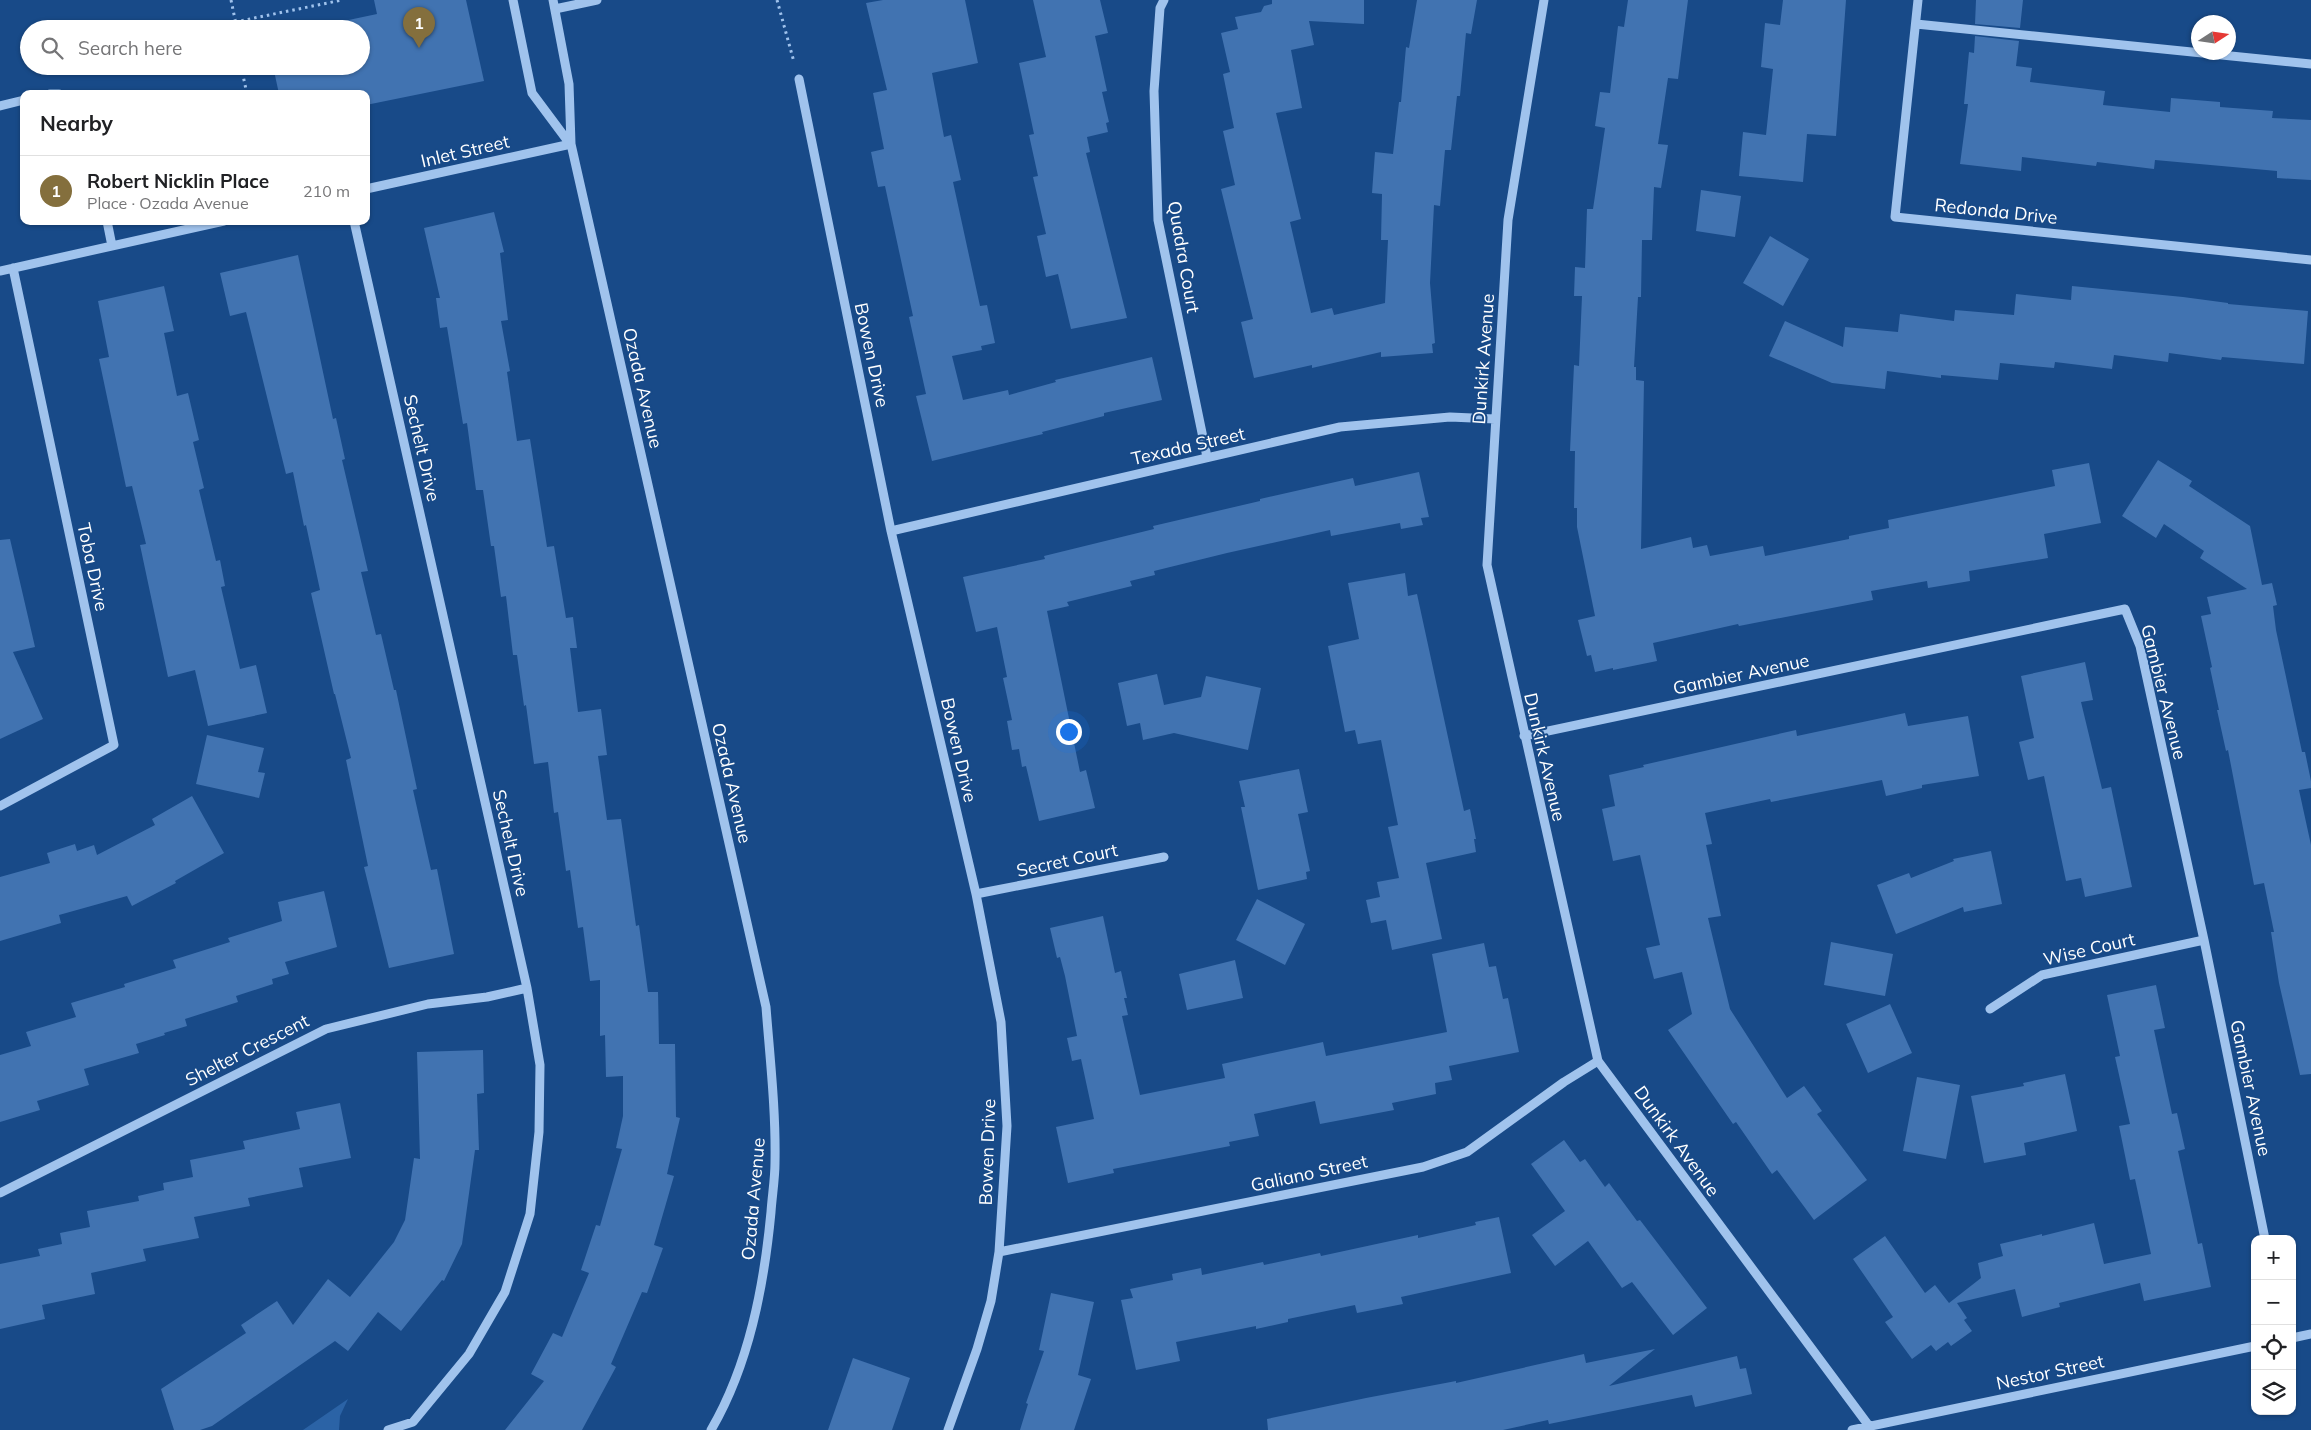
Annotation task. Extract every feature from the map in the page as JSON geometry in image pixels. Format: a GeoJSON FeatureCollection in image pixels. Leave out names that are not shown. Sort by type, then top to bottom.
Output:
{"type":"FeatureCollection","features":[{"type":"Feature","properties":{"kind":"street","name":"Ozada Avenue"},"geometry":{"type":"LineString","coordinates":[[513,0],[532,93],[571,144]]}},
{"type":"Feature","properties":{"kind":"street"},"geometry":{"type":"LineString","coordinates":[[554,4],[597,0]]}},
{"type":"Feature","properties":{"kind":"street","name":"Quadra Court"},"geometry":{"type":"LineString","coordinates":[[1164,0],[1160,8],[1154,91],[1158,220],[1207,457]]}},
{"type":"Feature","properties":{"kind":"street","name":"Dunkirk Avenue"},"geometry":{"type":"LineString","coordinates":[[1544,0],[1508,220],[1487,565],[1598,1061],[1871,1428]]}},
{"type":"Feature","properties":{"kind":"street","name":"Redonda Drive"},"geometry":{"type":"LineString","coordinates":[[1918,0],[1895,216],[2311,260]]}},
{"type":"Feature","properties":{"kind":"street","name":"Ozada Avenue"},"geometry":{"type":"LineString","coordinates":[[554,4],[569,84],[571,144],[766,1007],[774,1097],[775,1165],[767,1250],[751,1332],[722,1411],[711,1430]]}},
{"type":"Feature","properties":{"kind":"street"},"geometry":{"type":"LineString","coordinates":[[1916,24],[2311,64]]}},
{"type":"Feature","properties":{"kind":"street","name":"Bowen Drive"},"geometry":{"type":"LineString","coordinates":[[799,79],[891,531],[976,894],[1001,1022],[1007,1126],[999,1252],[988,1309],[948,1430]]}},
{"type":"Feature","properties":{"kind":"street"},"geometry":{"type":"LineString","coordinates":[[0,106],[20,101]]}},
{"type":"Feature","properties":{"kind":"street","name":"Inlet Street"},"geometry":{"type":"LineString","coordinates":[[370,188],[571,144]]}},
{"type":"Feature","properties":{"kind":"street"},"geometry":{"type":"LineString","coordinates":[[108,225],[112,246]]}},
{"type":"Feature","properties":{"kind":"street"},"geometry":{"type":"LineString","coordinates":[[0,271],[206,225]]}},
{"type":"Feature","properties":{"kind":"street","name":"Sechelt Drive"},"geometry":{"type":"LineString","coordinates":[[355,225],[527,988],[540,1065],[539,1132],[530,1214],[505,1292],[470,1354],[413,1422],[388,1430]]}},
{"type":"Feature","properties":{"kind":"street","name":"Toba Drive"},"geometry":{"type":"LineString","coordinates":[[0,806],[114,746],[13,268]]}},
{"type":"Feature","properties":{"kind":"street","name":"Texada Street"},"geometry":{"type":"LineString","coordinates":[[891,531],[1340,427],[1450,418],[1495,419]]}},
{"type":"Feature","properties":{"kind":"street","name":"Gambier Avenue"},"geometry":{"type":"LineString","coordinates":[[1524,736],[2125,609],[2140,646],[2204,940],[2264,1235]]}},
{"type":"Feature","properties":{"kind":"street","name":"Secret Court"},"geometry":{"type":"LineString","coordinates":[[976,894],[1164,857]]}},
{"type":"Feature","properties":{"kind":"street","name":"Wise Court"},"geometry":{"type":"LineString","coordinates":[[1990,1009],[2042,975],[2204,940]]}},
{"type":"Feature","properties":{"kind":"street","name":"Shelter Crescent"},"geometry":{"type":"LineString","coordinates":[[0,1193],[326,1029],[428,1004],[486,997],[527,988]]}},
{"type":"Feature","properties":{"kind":"street","name":"Galiano Street"},"geometry":{"type":"LineString","coordinates":[[999,1252],[1446,1160],[1466,1152],[1564,1082],[1598,1061]]}},
{"type":"Feature","properties":{"kind":"street"},"geometry":{"type":"LineString","coordinates":[[2296,1337],[2311,1334]]}},
{"type":"Feature","properties":{"kind":"street","name":"Nestor Street"},"geometry":{"type":"LineString","coordinates":[[1852,1430],[1871,1428],[2251,1347]]}},
{"type":"Feature","properties":{"kind":"path"},"geometry":{"type":"LineString","coordinates":[[230,0],[235,20]]}},
{"type":"Feature","properties":{"kind":"path"},"geometry":{"type":"LineString","coordinates":[[315,0],[316,6]]}},
{"type":"Feature","properties":{"kind":"path"},"geometry":{"type":"LineString","coordinates":[[245,20],[342,0]]}},
{"type":"Feature","properties":{"kind":"path"},"geometry":{"type":"LineString","coordinates":[[777,0],[799,79]]}},
{"type":"Feature","properties":{"kind":"path"},"geometry":{"type":"LineString","coordinates":[[243,75],[246,90]]}},
{"type":"Feature","properties":{"kind":"shaded area"},"geometry":{"type":"Polygon","coordinates":[[[348,1399],[340,1416],[339,1430],[303,1430],[348,1399]]]}},
{"type":"Feature","properties":{"kind":"building"},"geometry":{"type":"Polygon","coordinates":[[[374,0],[466,0],[484,81],[370,104],[370,90],[278,90],[275,75],[370,75],[370,20],[349,20],[377,14],[374,0]]]}},
{"type":"Feature","properties":{"kind":"building"},"geometry":{"type":"Polygon","coordinates":[[[883,0],[965,0],[978,63],[932,73],[944,137],[951,135],[961,180],[953,182],[980,306],[987,305],[995,343],[981,346],[982,350],[952,356],[963,400],[1008,390],[1009,395],[1056,382],[1055,380],[1152,357],[1162,400],[1104,413],[1104,416],[1042,432],[1043,434],[932,461],[916,396],[926,394],[909,317],[913,316],[885,186],[878,187],[871,152],[884,149],[873,93],[887,90],[866,3],[883,0]]]}},
{"type":"Feature","properties":{"kind":"building"},"geometry":{"type":"Polygon","coordinates":[[[1033,0],[1100,0],[1108,33],[1095,36],[1107,91],[1102,92],[1109,122],[1106,123],[1108,132],[1087,137],[1090,152],[1086,153],[1127,318],[1071,329],[1058,274],[1046,277],[1037,236],[1046,234],[1033,177],[1038,176],[1029,135],[1034,134],[1019,63],[1046,57],[1033,0]]]}},
{"type":"Feature","properties":{"kind":"building"},"geometry":{"type":"Polygon","coordinates":[[[1272,0],[1364,0],[1364,24],[1309,21],[1314,45],[1291,50],[1302,108],[1276,113],[1301,219],[1290,222],[1311,313],[1332,308],[1334,315],[1385,303],[1388,240],[1381,240],[1382,194],[1372,193],[1375,152],[1393,154],[1399,102],[1401,102],[1406,47],[1409,48],[1417,0],[1477,0],[1471,34],[1466,33],[1460,96],[1457,96],[1451,150],[1445,150],[1440,206],[1434,205],[1430,283],[1435,343],[1432,344],[1433,353],[1381,357],[1381,352],[1312,368],[1312,365],[1254,378],[1241,322],[1253,319],[1221,189],[1235,185],[1223,131],[1234,128],[1223,74],[1230,72],[1221,33],[1238,29],[1235,17],[1261,12],[1264,6],[1272,4],[1272,0]]]}},
{"type":"Feature","properties":{"kind":"building"},"geometry":{"type":"Polygon","coordinates":[[[1628,0],[1688,0],[1678,79],[1668,78],[1658,144],[1668,145],[1661,188],[1654,187],[1652,240],[1642,240],[1641,297],[1638,297],[1634,367],[1636,367],[1636,380],[1644,381],[1641,549],[1691,537],[1693,548],[1707,545],[1710,556],[1763,546],[1765,556],[1849,539],[1849,536],[1889,528],[1888,520],[2055,486],[2052,470],[2089,463],[2101,523],[2044,534],[2048,558],[1969,571],[1970,581],[1928,588],[1927,581],[1871,591],[1873,600],[1739,626],[1738,624],[1653,643],[1657,661],[1595,672],[1591,655],[1587,656],[1578,620],[1595,616],[1577,527],[1577,508],[1574,508],[1575,451],[1570,451],[1574,365],[1579,366],[1582,296],[1574,296],[1575,267],[1585,268],[1587,209],[1593,209],[1605,128],[1595,126],[1600,92],[1610,93],[1618,26],[1624,27],[1628,0]]]}},
{"type":"Feature","properties":{"kind":"building"},"geometry":{"type":"Polygon","coordinates":[[[1783,0],[1846,0],[1836,136],[1807,134],[1803,182],[1739,176],[1743,132],[1766,135],[1773,69],[1761,67],[1765,23],[1780,25],[1783,0]]]}},
{"type":"Feature","properties":{"kind":"building"},"geometry":{"type":"Polygon","coordinates":[[[1976,0],[2023,0],[2020,28],[1975,24],[1976,0]]]}},
{"type":"Feature","properties":{"kind":"building"},"geometry":{"type":"Polygon","coordinates":[[[1975,36],[2019,41],[2016,66],[2032,68],[2030,82],[2105,91],[2103,105],[2170,112],[2171,98],[2220,102],[2220,107],[2273,111],[2272,118],[2311,120],[2311,180],[2277,178],[2277,171],[2155,160],[2154,169],[2097,162],[2096,166],[2022,157],[2021,171],[1960,164],[1968,104],[1964,104],[1969,52],[1974,53],[1975,36]]]}},
{"type":"Feature","properties":{"kind":"building"},"geometry":{"type":"Polygon","coordinates":[[[1701,190],[1741,196],[1735,237],[1696,231],[1701,190]]]}},
{"type":"Feature","properties":{"kind":"building"},"geometry":{"type":"Polygon","coordinates":[[[494,212],[504,252],[500,253],[508,320],[501,321],[510,371],[507,372],[517,441],[530,439],[547,547],[554,546],[566,618],[573,617],[577,648],[570,648],[578,712],[601,709],[607,755],[598,756],[607,820],[621,819],[636,926],[639,925],[648,992],[658,992],[659,1044],[675,1044],[676,1117],[680,1118],[667,1174],[674,1176],[654,1245],[663,1248],[647,1293],[642,1292],[611,1364],[616,1367],[582,1430],[505,1430],[544,1381],[531,1374],[553,1333],[562,1337],[589,1273],[581,1270],[596,1225],[600,1226],[622,1149],[616,1148],[623,1116],[623,1076],[606,1077],[605,1035],[600,1036],[600,980],[590,981],[583,927],[578,928],[570,870],[566,871],[558,812],[554,813],[548,762],[534,764],[517,655],[513,655],[506,596],[501,597],[494,546],[491,546],[483,490],[476,490],[467,423],[463,424],[447,327],[440,328],[436,298],[440,298],[424,228],[494,212]]]}},
{"type":"Feature","properties":{"kind":"building"},"geometry":{"type":"Polygon","coordinates":[[[1770,236],[1809,259],[1783,306],[1743,283],[1770,236]]]}},
{"type":"Feature","properties":{"kind":"building"},"geometry":{"type":"Polygon","coordinates":[[[298,255],[333,419],[336,418],[345,459],[342,460],[368,571],[361,572],[376,635],[381,634],[394,690],[396,690],[417,789],[413,790],[431,870],[437,869],[454,954],[389,968],[364,867],[368,866],[346,760],[351,758],[311,593],[320,590],[306,525],[304,526],[293,472],[286,474],[246,312],[230,316],[220,273],[298,255]]]}},
{"type":"Feature","properties":{"kind":"building"},"geometry":{"type":"Polygon","coordinates":[[[164,286],[174,331],[164,333],[177,396],[188,393],[199,440],[193,442],[204,488],[199,490],[216,561],[220,560],[225,586],[221,587],[240,669],[256,665],[267,713],[208,726],[195,670],[168,677],[140,545],[146,544],[132,486],[126,487],[99,359],[109,357],[98,301],[164,286]]]}},
{"type":"Feature","properties":{"kind":"building"},"geometry":{"type":"Polygon","coordinates":[[[2072,286],[2308,311],[2304,364],[2222,357],[2221,360],[2169,353],[2168,362],[2114,355],[2112,369],[2055,362],[2054,368],[2000,363],[1998,380],[1941,375],[1941,378],[1887,371],[1885,389],[1832,383],[1769,356],[1785,321],[1843,347],[1845,327],[1898,332],[1900,314],[1954,321],[1955,310],[2014,315],[2016,294],[2071,300],[2072,286]]]}},
{"type":"Feature","properties":{"kind":"building"},"geometry":{"type":"Polygon","coordinates":[[[2158,460],[2192,481],[2189,486],[2250,526],[2262,585],[2272,583],[2277,605],[2273,606],[2276,630],[2302,752],[2305,752],[2311,781],[2311,788],[2299,790],[2311,845],[2311,1074],[2300,1075],[2279,983],[2271,932],[2274,932],[2264,883],[2254,885],[2228,750],[2226,751],[2217,710],[2219,710],[2210,668],[2212,667],[2201,616],[2211,614],[2207,597],[2247,589],[2200,558],[2204,551],[2164,524],[2156,538],[2122,516],[2158,460]]]}},
{"type":"Feature","properties":{"kind":"building"},"geometry":{"type":"Polygon","coordinates":[[[1419,472],[1429,517],[1421,518],[1423,525],[1401,529],[1400,523],[1331,536],[1330,530],[1227,553],[1154,571],[1155,575],[1130,581],[1132,586],[1067,602],[1069,606],[1047,611],[1080,772],[1086,770],[1095,808],[1039,821],[1026,766],[1022,767],[1019,749],[1012,750],[1007,721],[1012,720],[1003,678],[1007,677],[997,627],[976,632],[963,577],[1045,559],[1044,556],[1154,529],[1153,526],[1260,501],[1260,499],[1353,478],[1355,486],[1419,472]]]}},
{"type":"Feature","properties":{"kind":"building"},"geometry":{"type":"Polygon","coordinates":[[[10,539],[35,647],[13,652],[43,719],[0,739],[0,540],[10,539]]]}},
{"type":"Feature","properties":{"kind":"building"},"geometry":{"type":"Polygon","coordinates":[[[1405,573],[1408,596],[1417,594],[1464,811],[1470,809],[1476,839],[1474,839],[1476,852],[1426,863],[1442,939],[1392,950],[1386,920],[1371,923],[1366,900],[1380,897],[1377,882],[1399,878],[1388,827],[1398,825],[1381,740],[1358,744],[1355,730],[1345,732],[1328,646],[1359,639],[1348,583],[1405,573]]]}},
{"type":"Feature","properties":{"kind":"building"},"geometry":{"type":"Polygon","coordinates":[[[2085,662],[2093,700],[2081,702],[2102,789],[2111,787],[2132,887],[2085,897],[2081,878],[2066,881],[2044,776],[2028,780],[2019,742],[2034,738],[2021,676],[2085,662]]]}},
{"type":"Feature","properties":{"kind":"building"},"geometry":{"type":"Polygon","coordinates":[[[1157,674],[1164,705],[1201,697],[1206,676],[1261,688],[1248,750],[1174,733],[1143,740],[1140,723],[1127,726],[1118,683],[1157,674]]]}},
{"type":"Feature","properties":{"kind":"building"},"geometry":{"type":"Polygon","coordinates":[[[1905,713],[1908,726],[1968,716],[1979,776],[1922,785],[1922,788],[1886,796],[1882,780],[1771,802],[1770,799],[1705,813],[1712,844],[1706,845],[1721,916],[1708,918],[1730,1009],[1787,1098],[1804,1086],[1822,1111],[1817,1114],[1867,1180],[1814,1220],[1777,1170],[1772,1174],[1736,1122],[1733,1124],[1668,1030],[1692,1014],[1682,972],[1654,979],[1646,948],[1660,945],[1640,855],[1613,861],[1602,809],[1615,806],[1609,775],[1644,767],[1643,765],[1796,730],[1797,736],[1905,713]]]}},
{"type":"Feature","properties":{"kind":"building"},"geometry":{"type":"Polygon","coordinates":[[[207,735],[264,748],[258,772],[265,773],[259,798],[196,784],[207,735]]]}},
{"type":"Feature","properties":{"kind":"building"},"geometry":{"type":"Polygon","coordinates":[[[1299,769],[1308,812],[1298,814],[1310,871],[1306,872],[1307,879],[1258,890],[1241,807],[1245,807],[1239,781],[1299,769]]]}},
{"type":"Feature","properties":{"kind":"building"},"geometry":{"type":"Polygon","coordinates":[[[192,796],[224,853],[175,881],[176,883],[132,906],[127,896],[59,915],[61,923],[0,941],[0,877],[50,863],[47,853],[75,844],[77,851],[94,845],[97,855],[155,825],[152,819],[192,796]]]}},
{"type":"Feature","properties":{"kind":"building"},"geometry":{"type":"Polygon","coordinates":[[[1991,851],[2002,904],[1964,912],[1963,907],[1896,934],[1877,885],[1909,873],[1911,878],[1954,861],[1953,859],[1991,851]]]}},
{"type":"Feature","properties":{"kind":"building"},"geometry":{"type":"Polygon","coordinates":[[[324,891],[337,947],[285,962],[289,974],[272,979],[273,984],[236,996],[238,1002],[185,1019],[187,1026],[136,1044],[139,1053],[84,1069],[89,1085],[37,1101],[40,1110],[0,1122],[0,1055],[31,1046],[26,1032],[76,1017],[71,1003],[125,987],[124,984],[176,968],[173,960],[230,942],[228,938],[282,921],[278,902],[324,891]]]}},
{"type":"Feature","properties":{"kind":"building"},"geometry":{"type":"Polygon","coordinates":[[[1257,899],[1305,924],[1285,965],[1236,940],[1257,899]]]}},
{"type":"Feature","properties":{"kind":"building"},"geometry":{"type":"Polygon","coordinates":[[[1103,916],[1115,973],[1121,971],[1127,998],[1124,998],[1128,1015],[1122,1016],[1140,1095],[1225,1078],[1222,1064],[1323,1042],[1326,1056],[1447,1032],[1432,954],[1484,943],[1489,967],[1496,966],[1503,999],[1508,998],[1519,1052],[1449,1066],[1452,1080],[1435,1083],[1436,1094],[1392,1103],[1394,1110],[1320,1124],[1315,1101],[1254,1114],[1259,1136],[1229,1142],[1230,1146],[1113,1169],[1114,1173],[1068,1183],[1056,1127],[1094,1119],[1081,1059],[1072,1061],[1067,1038],[1077,1036],[1065,976],[1060,957],[1057,958],[1050,928],[1103,916]]]}},
{"type":"Feature","properties":{"kind":"building"},"geometry":{"type":"Polygon","coordinates":[[[1831,942],[1893,954],[1885,996],[1824,985],[1831,942]]]}},
{"type":"Feature","properties":{"kind":"building"},"geometry":{"type":"Polygon","coordinates":[[[1235,960],[1243,998],[1187,1010],[1179,974],[1235,960]]]}},
{"type":"Feature","properties":{"kind":"building"},"geometry":{"type":"Polygon","coordinates":[[[2156,985],[2165,1028],[2154,1030],[2172,1114],[2177,1113],[2185,1149],[2178,1151],[2198,1244],[2202,1243],[2211,1287],[2144,1301],[2140,1283],[2059,1303],[2060,1307],[2022,1317],[2015,1289],[1957,1303],[1967,1318],[1964,1320],[1972,1331],[1951,1346],[1948,1342],[1936,1351],[1931,1345],[1912,1359],[1885,1322],[1893,1317],[1853,1259],[1885,1236],[1925,1293],[1935,1285],[1949,1303],[1981,1278],[1978,1263],[2003,1256],[2000,1244],[2094,1223],[2104,1264],[2151,1254],[2135,1179],[2130,1180],[2119,1126],[2130,1124],[2115,1057],[2120,1056],[2107,995],[2156,985]]]}},
{"type":"Feature","properties":{"kind":"building"},"geometry":{"type":"Polygon","coordinates":[[[1890,1004],[1912,1053],[1868,1073],[1846,1024],[1890,1004]]]}},
{"type":"Feature","properties":{"kind":"building"},"geometry":{"type":"Polygon","coordinates":[[[483,1050],[484,1093],[477,1094],[479,1150],[475,1150],[462,1244],[444,1281],[442,1280],[401,1331],[378,1312],[348,1351],[335,1341],[212,1426],[200,1430],[174,1430],[161,1389],[246,1333],[241,1325],[277,1301],[293,1325],[328,1279],[350,1297],[394,1242],[405,1220],[414,1158],[420,1159],[417,1052],[483,1050]]]}},
{"type":"Feature","properties":{"kind":"building"},"geometry":{"type":"Polygon","coordinates":[[[2065,1074],[2077,1131],[2024,1143],[2026,1155],[1984,1163],[1971,1096],[2024,1086],[2023,1083],[2065,1074]]]}},
{"type":"Feature","properties":{"kind":"building"},"geometry":{"type":"Polygon","coordinates":[[[1917,1077],[1960,1085],[1946,1159],[1903,1151],[1917,1077]]]}},
{"type":"Feature","properties":{"kind":"building"},"geometry":{"type":"Polygon","coordinates":[[[340,1103],[351,1158],[299,1168],[303,1187],[248,1198],[250,1206],[194,1217],[199,1238],[143,1249],[146,1261],[91,1273],[95,1294],[42,1305],[45,1319],[0,1329],[0,1264],[40,1256],[38,1249],[62,1244],[60,1233],[90,1227],[87,1211],[139,1201],[138,1196],[164,1190],[163,1183],[193,1177],[190,1160],[245,1149],[243,1141],[300,1129],[296,1112],[340,1103]]]}},
{"type":"Feature","properties":{"kind":"building"},"geometry":{"type":"Polygon","coordinates":[[[1564,1140],[1580,1162],[1585,1159],[1605,1187],[1609,1183],[1637,1221],[1640,1220],[1707,1308],[1673,1335],[1632,1282],[1622,1288],[1588,1241],[1555,1266],[1532,1235],[1565,1211],[1531,1164],[1564,1140]]]}},
{"type":"Feature","properties":{"kind":"building"},"geometry":{"type":"Polygon","coordinates":[[[1499,1217],[1511,1273],[1401,1297],[1403,1304],[1357,1313],[1355,1305],[1288,1319],[1288,1322],[1256,1329],[1256,1326],[1176,1342],[1180,1361],[1136,1370],[1121,1300],[1133,1298],[1130,1289],[1173,1280],[1172,1274],[1201,1268],[1202,1275],[1263,1262],[1264,1265],[1320,1253],[1321,1256],[1418,1235],[1418,1238],[1476,1225],[1475,1222],[1499,1217]]]}},
{"type":"Feature","properties":{"kind":"building"},"geometry":{"type":"Polygon","coordinates":[[[1051,1293],[1094,1302],[1078,1375],[1091,1379],[1074,1430],[1020,1430],[1028,1404],[1026,1403],[1044,1351],[1039,1350],[1051,1293]]]}},
{"type":"Feature","properties":{"kind":"building"},"geometry":{"type":"Polygon","coordinates":[[[1655,1349],[1609,1386],[1737,1356],[1740,1369],[1746,1368],[1752,1394],[1695,1407],[1692,1395],[1549,1424],[1548,1420],[1503,1430],[1268,1430],[1267,1419],[1366,1398],[1456,1381],[1456,1383],[1584,1354],[1586,1363],[1655,1349]]]}},
{"type":"Feature","properties":{"kind":"building"},"geometry":{"type":"Polygon","coordinates":[[[853,1358],[910,1378],[892,1430],[828,1430],[853,1358]]]}},
{"type":"Feature","properties":{"kind":"place","name":"Robert Nicklin Place"},"geometry":{"type":"Point","coordinates":[419,48]}}]}
